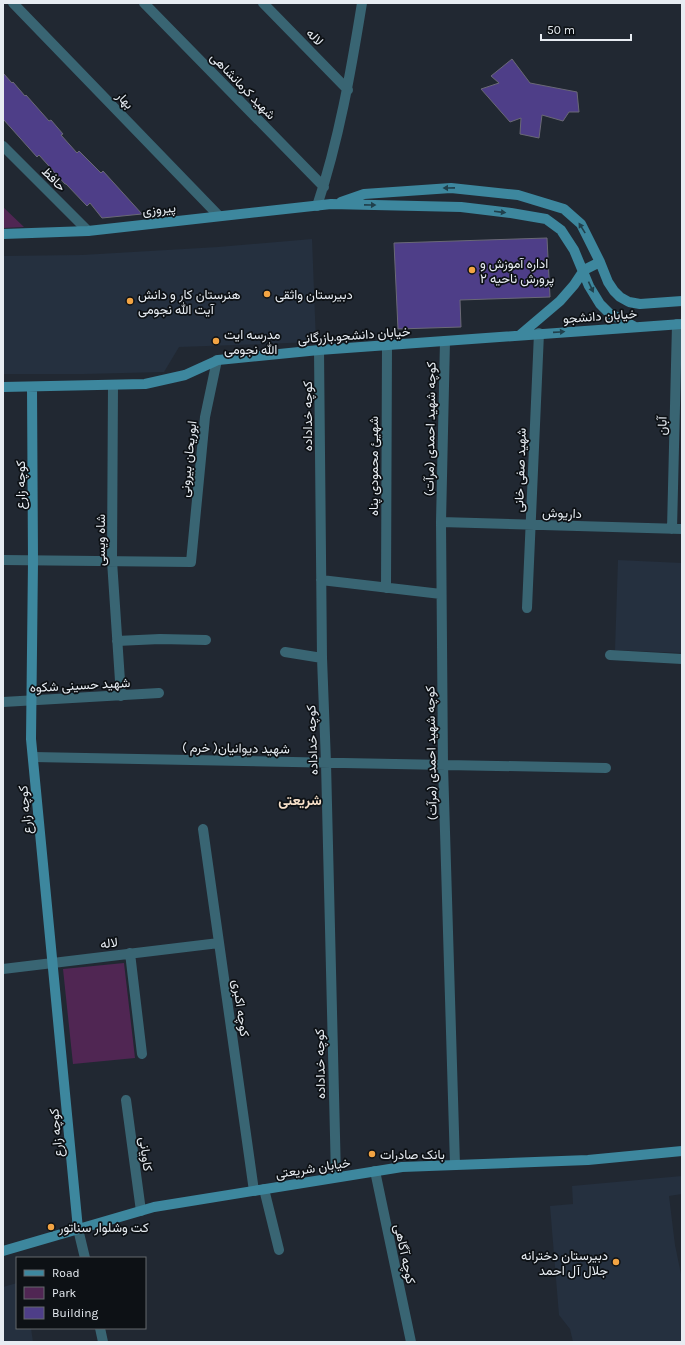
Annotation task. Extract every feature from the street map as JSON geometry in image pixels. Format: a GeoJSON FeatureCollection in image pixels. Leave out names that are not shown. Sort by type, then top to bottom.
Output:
{"type":"FeatureCollection","features":[{"type":"Feature","properties":{"kind":"street","name":"بهار"},"geometry":{"type":"LineString","coordinates":[[13,3],[219,216]]}},
{"type":"Feature","properties":{"kind":"street","name":"شهید کرمانشاهی"},"geometry":{"type":"LineString","coordinates":[[144,3],[324,187]]}},
{"type":"Feature","properties":{"kind":"street","name":"لاله"},"geometry":{"type":"LineString","coordinates":[[264,3],[348,90]]}},
{"type":"Feature","properties":{"kind":"street"},"geometry":{"type":"LineString","coordinates":[[317,206],[324,187],[348,90],[362,3]]}},
{"type":"Feature","properties":{"kind":"street","name":"حافظ"},"geometry":{"type":"LineString","coordinates":[[3,146],[88,231]]}},
{"type":"Feature","properties":{"kind":"street","name":"خیابان دانشجو"},"geometry":{"type":"LineString","coordinates":[[331,204],[364,194],[451,188],[518,195],[564,208],[581,224],[608,282],[620,297],[629,302],[640,304],[682,301]]}},
{"type":"Feature","properties":{"kind":"street","name":"پیروزی"},"geometry":{"type":"LineString","coordinates":[[3,234],[88,231],[331,204]]}},
{"type":"Feature","properties":{"kind":"street"},"geometry":{"type":"LineString","coordinates":[[331,204],[461,207],[546,219],[561,230],[574,250],[584,270],[589,286],[600,304],[609,313],[635,327]]}},
{"type":"Feature","properties":{"kind":"street"},"geometry":{"type":"LineString","coordinates":[[520,335],[560,301],[574,285],[584,270],[600,262]]}},
{"type":"Feature","properties":{"kind":"street","name":"خیابان دانشجو"},"geometry":{"type":"LineString","coordinates":[[520,335],[679,324]]}},
{"type":"Feature","properties":{"kind":"street","name":"آبان"},"geometry":{"type":"LineString","coordinates":[[677,529],[679,324]]}},
{"type":"Feature","properties":{"kind":"street","name":"شهید صفی خانی"},"geometry":{"type":"LineString","coordinates":[[527,608],[539,333]]}},
{"type":"Feature","properties":{"kind":"street","name":"خیابان دانشجو.بازرگانی"},"geometry":{"type":"LineString","coordinates":[[3,387],[145,384],[185,375],[217,360],[319,350],[520,335]]}},
{"type":"Feature","properties":{"kind":"street","name":"کوچه شهید احمدی (مرآت)"},"geometry":{"type":"LineString","coordinates":[[445,341],[441,522],[443,765],[455,1165]]}},
{"type":"Feature","properties":{"kind":"street","name":"شهیئ محمودی پناه"},"geometry":{"type":"LineString","coordinates":[[386,588],[387,345]]}},
{"type":"Feature","properties":{"kind":"street","name":"کوچه خداداده"},"geometry":{"type":"LineString","coordinates":[[319,350],[322,658],[336,1178]]}},
{"type":"Feature","properties":{"kind":"street","name":"ابوریحان بیرونی"},"geometry":{"type":"LineString","coordinates":[[112,561],[191,562],[205,417],[217,360]]}},
{"type":"Feature","properties":{"kind":"street","name":"شاه ویسی"},"geometry":{"type":"LineString","coordinates":[[113,384],[112,561],[121,696]]}},
{"type":"Feature","properties":{"kind":"street","name":"کوچه زارع"},"geometry":{"type":"LineString","coordinates":[[32,387],[33,561],[31,738],[78,1229]]}},
{"type":"Feature","properties":{"kind":"street","name":"داریوش"},"geometry":{"type":"LineString","coordinates":[[441,522],[677,529]]}},
{"type":"Feature","properties":{"kind":"street"},"geometry":{"type":"LineString","coordinates":[[3,560],[112,561]]}},
{"type":"Feature","properties":{"kind":"street"},"geometry":{"type":"LineString","coordinates":[[321,580],[441,594]]}},
{"type":"Feature","properties":{"kind":"street"},"geometry":{"type":"LineString","coordinates":[[117,641],[160,639],[206,640]]}},
{"type":"Feature","properties":{"kind":"street"},"geometry":{"type":"LineString","coordinates":[[285,652],[322,658]]}},
{"type":"Feature","properties":{"kind":"street"},"geometry":{"type":"LineString","coordinates":[[610,655],[682,659]]}},
{"type":"Feature","properties":{"kind":"street","name":"شهید حسینی شکوه"},"geometry":{"type":"LineString","coordinates":[[3,702],[159,694]]}},
{"type":"Feature","properties":{"kind":"street","name":"شهید دیوانیان( خرم )"},"geometry":{"type":"LineString","coordinates":[[34,757],[606,768]]}},
{"type":"Feature","properties":{"kind":"street","name":"کوچه اکبری"},"geometry":{"type":"LineString","coordinates":[[203,829],[219,943],[259,1190],[279,1250]]}},
{"type":"Feature","properties":{"kind":"street","name":"لاله"},"geometry":{"type":"LineString","coordinates":[[3,969],[219,943]]}},
{"type":"Feature","properties":{"kind":"street"},"geometry":{"type":"LineString","coordinates":[[130,954],[142,1054]]}},
{"type":"Feature","properties":{"kind":"street","name":"کاویانی"},"geometry":{"type":"LineString","coordinates":[[126,1100],[140,1211]]}},
{"type":"Feature","properties":{"kind":"street","name":"خیابان شریعتی"},"geometry":{"type":"LineString","coordinates":[[3,1252],[154,1207],[402,1166],[588,1160],[682,1151]]}},
{"type":"Feature","properties":{"kind":"street","name":"کوچه آگاهی"},"geometry":{"type":"LineString","coordinates":[[375,1171],[411,1342]]}},
{"type":"Feature","properties":{"kind":"street"},"geometry":{"type":"LineString","coordinates":[[78,1229],[84,1257]]}},
{"type":"Feature","properties":{"kind":"street"},"geometry":{"type":"LineString","coordinates":[[100,1329],[102,1342]]}},
{"type":"Feature","properties":{"kind":"shaded area"},"geometry":{"type":"Polygon","coordinates":[[[312,239],[316,342],[179,347],[164,372],[3,374],[3,256],[82,255],[218,247],[312,239]]]}},
{"type":"Feature","properties":{"kind":"shaded area"},"geometry":{"type":"Polygon","coordinates":[[[618,560],[682,563],[682,653],[615,650],[618,560]]]}},
{"type":"Feature","properties":{"kind":"shaded area","name":"دبیرستان دخترانه جلال آل احمد"},"geometry":{"type":"Polygon","coordinates":[[[682,1176],[682,1194],[669,1196],[675,1245],[682,1279],[682,1342],[573,1342],[570,1329],[559,1315],[550,1206],[573,1204],[572,1186],[682,1176]]]}},
{"type":"Feature","properties":{"kind":"shaded area"},"geometry":{"type":"Polygon","coordinates":[[[16,1283],[16,1329],[31,1329],[33,1342],[3,1342],[3,1287],[16,1283]]]}},
{"type":"Feature","properties":{"kind":"green space"},"geometry":{"type":"Polygon","coordinates":[[[3,207],[24,227],[3,228],[3,207]]]}},
{"type":"Feature","properties":{"kind":"green space"},"geometry":{"type":"Polygon","coordinates":[[[124,963],[135,1058],[73,1064],[63,969],[124,963]]]}},
{"type":"Feature","properties":{"kind":"building"},"geometry":{"type":"Polygon","coordinates":[[[512,59],[530,83],[577,92],[579,112],[569,112],[563,121],[542,115],[539,138],[520,134],[521,118],[510,122],[481,89],[499,83],[491,76],[512,59]]]}},
{"type":"Feature","properties":{"kind":"building"},"geometry":{"type":"Polygon","coordinates":[[[3,73],[25,96],[26,95],[49,121],[51,120],[63,134],[61,135],[77,153],[79,151],[101,173],[103,171],[142,214],[102,218],[90,203],[87,206],[65,184],[39,155],[37,157],[3,119],[3,73]]]}},
{"type":"Feature","properties":{"kind":"building","name":"اداره آموزش و پرورش ناحیه ۲"},"geometry":{"type":"Polygon","coordinates":[[[547,238],[550,297],[460,300],[461,327],[398,329],[394,243],[547,238]]]}},
{"type":"Feature","properties":{"kind":"place","name":"اداره آموزش و پرورش ناحیه ۲"},"geometry":{"type":"Point","coordinates":[472,270]}},
{"type":"Feature","properties":{"kind":"place","name":"دبیرستان واثقی"},"geometry":{"type":"Point","coordinates":[267,294]}},
{"type":"Feature","properties":{"kind":"place","name":"هنرستان کار و دانش آیت الله نجومی"},"geometry":{"type":"Point","coordinates":[130,301]}},
{"type":"Feature","properties":{"kind":"place","name":"مدرسه ایت الله نجومی"},"geometry":{"type":"Point","coordinates":[216,341]}},
{"type":"Feature","properties":{"kind":"place","name":"بانک صادرات"},"geometry":{"type":"Point","coordinates":[372,1154]}},
{"type":"Feature","properties":{"kind":"place","name":"کت وشلوار سناتور"},"geometry":{"type":"Point","coordinates":[51,1227]}},
{"type":"Feature","properties":{"kind":"place","name":"دبیرستان دخترانه جلال آل احمد"},"geometry":{"type":"Point","coordinates":[616,1262]}},
{"type":"Feature","properties":{"kind":"district","name":"شریعتی"},"geometry":{"type":"Point","coordinates":[300,800]}}]}
